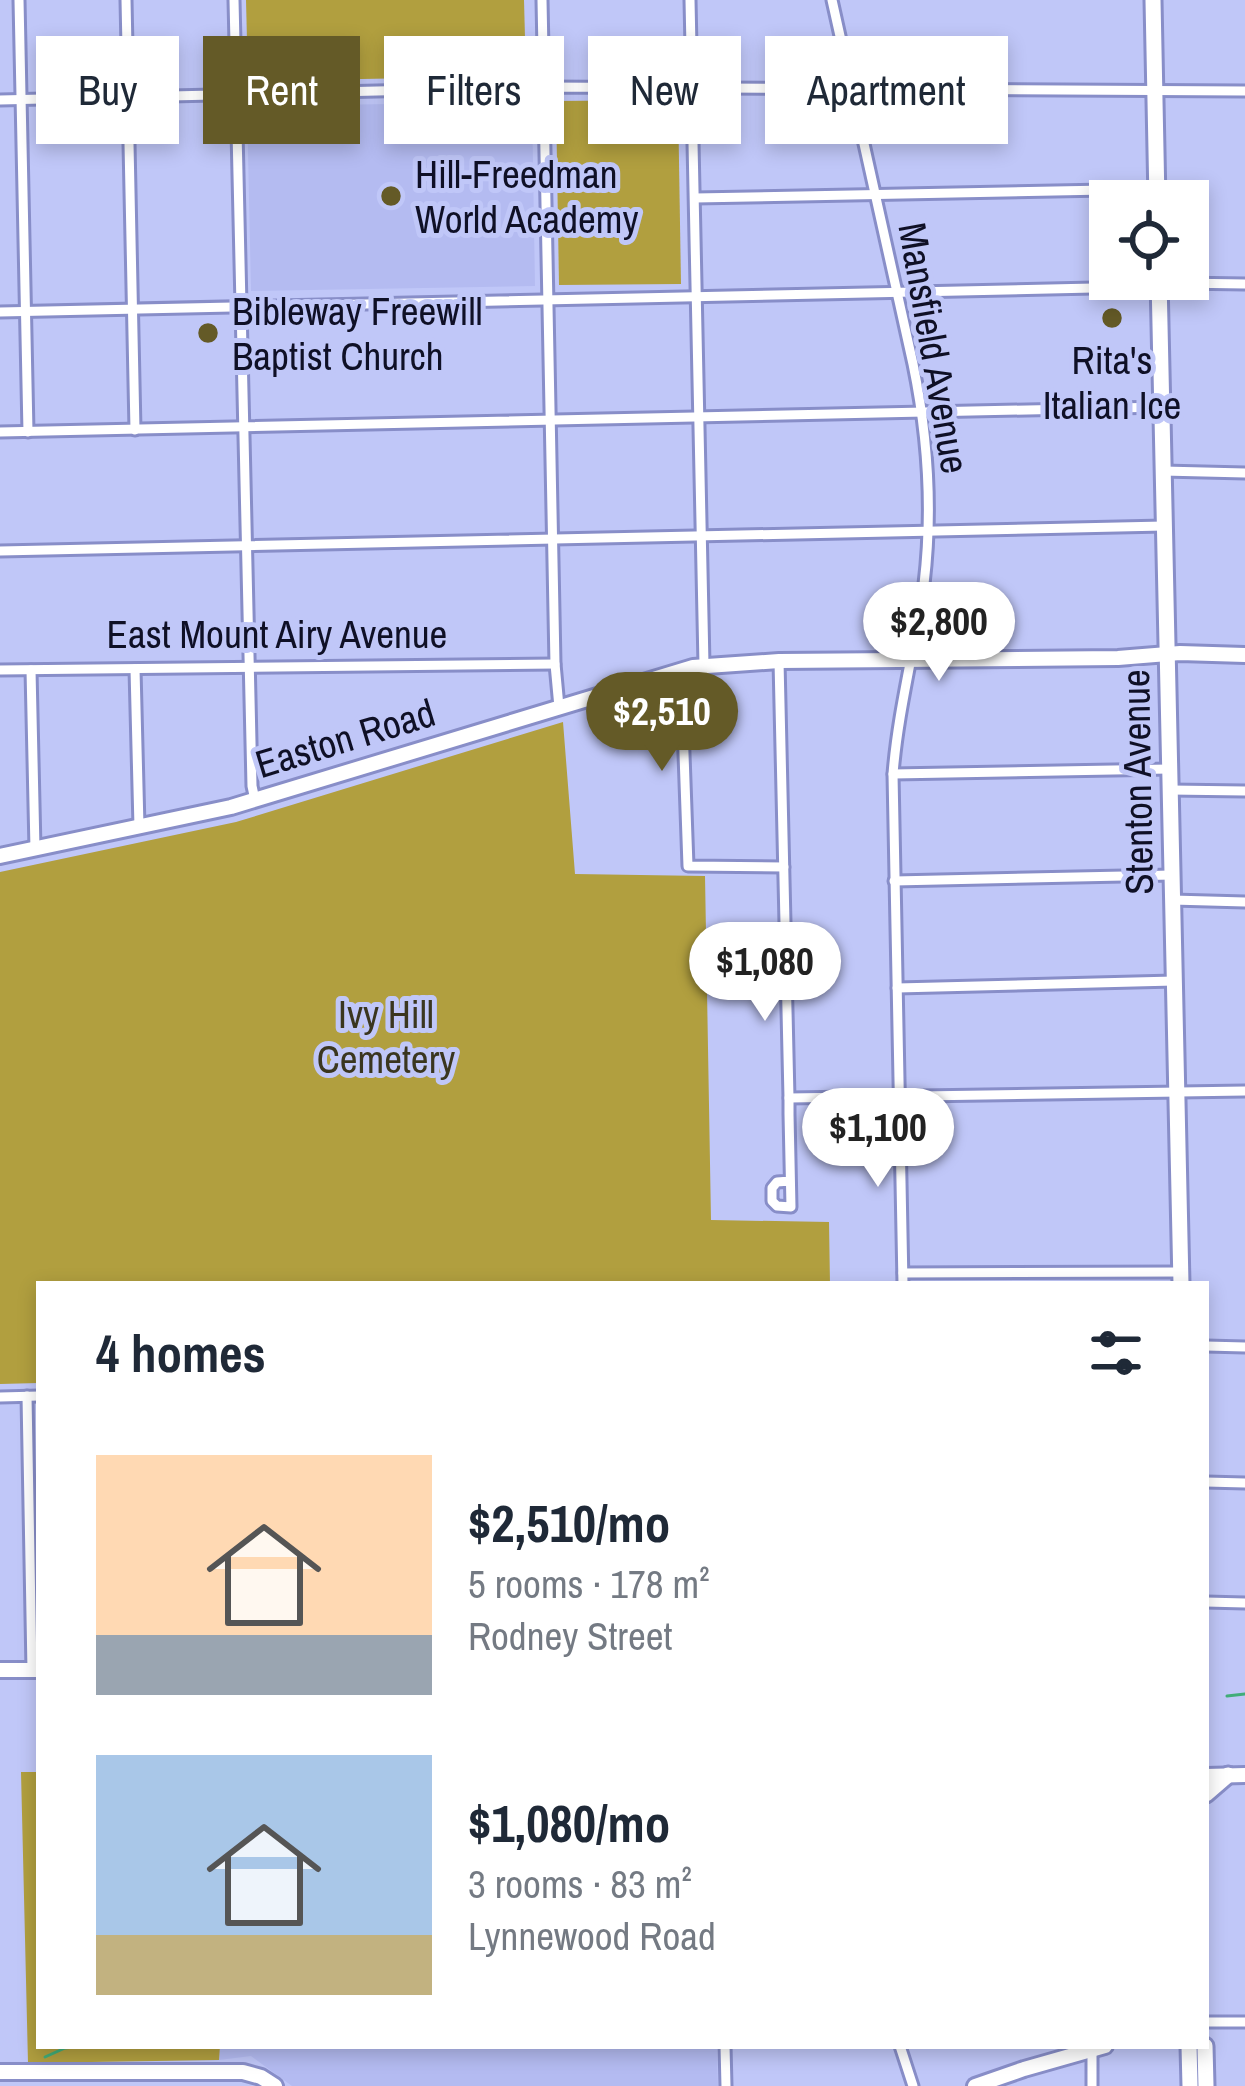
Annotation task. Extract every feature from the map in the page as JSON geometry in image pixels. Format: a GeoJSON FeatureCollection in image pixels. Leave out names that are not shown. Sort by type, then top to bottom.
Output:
{"type":"FeatureCollection","features":[{"type":"Feature","properties":{"kind":"main road"},"geometry":{"type":"LineString","coordinates":[[1153,0],[1157,180]]}},
{"type":"Feature","properties":{"kind":"main road","name":"Stenton Avenue"},"geometry":{"type":"LineString","coordinates":[[1159,300],[1180,1278]]}},
{"type":"Feature","properties":{"kind":"main road"},"geometry":{"type":"LineString","coordinates":[[704,665],[1245,655]]}},
{"type":"Feature","properties":{"kind":"main road","name":"Easton Road"},"geometry":{"type":"LineString","coordinates":[[0,856],[255,800],[704,665]]}},
{"type":"Feature","properties":{"kind":"main road"},"geometry":{"type":"LineString","coordinates":[[0,1670],[35,1670]]}},
{"type":"Feature","properties":{"kind":"main road"},"geometry":{"type":"LineString","coordinates":[[1209,1792],[1237,1775]]}},
{"type":"Feature","properties":{"kind":"main road"},"geometry":{"type":"LineString","coordinates":[[975,2086],[1089,2049]]}},
{"type":"Feature","properties":{"kind":"main road"},"geometry":{"type":"LineString","coordinates":[[1189,2049],[1190,2086]]}},
{"type":"Feature","properties":{"kind":"main road"},"geometry":{"type":"LineString","coordinates":[[1205,2049],[1206,2086]]}},
{"type":"Feature","properties":{"kind":"main road"},"geometry":{"type":"LineString","coordinates":[[0,2072],[83,2079],[238,2072],[265,2083]]}},
{"type":"Feature","properties":{"kind":"street"},"geometry":{"type":"LineString","coordinates":[[19,0],[28,432]]}},
{"type":"Feature","properties":{"kind":"street"},"geometry":{"type":"LineString","coordinates":[[126,0],[127,36]]}},
{"type":"Feature","properties":{"kind":"street"},"geometry":{"type":"LineString","coordinates":[[234,0],[235,36]]}},
{"type":"Feature","properties":{"kind":"street"},"geometry":{"type":"LineString","coordinates":[[542,0],[543,36]]}},
{"type":"Feature","properties":{"kind":"street"},"geometry":{"type":"LineString","coordinates":[[690,0],[691,36]]}},
{"type":"Feature","properties":{"kind":"street","name":"Mansfield Avenue"},"geometry":{"type":"LineString","coordinates":[[832,0],[840,36]]}},
{"type":"Feature","properties":{"kind":"street"},"geometry":{"type":"LineString","coordinates":[[1008,90],[1245,91]]}},
{"type":"Feature","properties":{"kind":"street"},"geometry":{"type":"LineString","coordinates":[[0,100],[36,100]]}},
{"type":"Feature","properties":{"kind":"street"},"geometry":{"type":"LineString","coordinates":[[129,144],[135,430]]}},
{"type":"Feature","properties":{"kind":"street"},"geometry":{"type":"LineString","coordinates":[[237,144],[255,800]]}},
{"type":"Feature","properties":{"kind":"street"},"geometry":{"type":"LineString","coordinates":[[545,144],[559,707]]}},
{"type":"Feature","properties":{"kind":"street"},"geometry":{"type":"LineString","coordinates":[[694,144],[704,665]]}},
{"type":"Feature","properties":{"kind":"street","name":"Mansfield Avenue"},"geometry":{"type":"LineString","coordinates":[[864,144],[923,413],[930,480],[923,590],[892,774],[903,1278]]}},
{"type":"Feature","properties":{"kind":"street"},"geometry":{"type":"LineString","coordinates":[[695,198],[1089,195]]}},
{"type":"Feature","properties":{"kind":"street"},"geometry":{"type":"LineString","coordinates":[[1209,283],[1245,284]]}},
{"type":"Feature","properties":{"kind":"street"},"geometry":{"type":"LineString","coordinates":[[0,312],[1089,285]]}},
{"type":"Feature","properties":{"kind":"street"},"geometry":{"type":"LineString","coordinates":[[0,432],[1162,407]]}},
{"type":"Feature","properties":{"kind":"street"},"geometry":{"type":"LineString","coordinates":[[1163,471],[1245,473]]}},
{"type":"Feature","properties":{"kind":"street"},"geometry":{"type":"LineString","coordinates":[[0,550],[1164,526]]}},
{"type":"Feature","properties":{"kind":"street"},"geometry":{"type":"LineString","coordinates":[[779,662],[791,1207],[777,1206],[771,1192],[777,1182],[790,1180]]}},
{"type":"Feature","properties":{"kind":"street","name":"East Mount Airy Avenue"},"geometry":{"type":"LineString","coordinates":[[0,670],[555,664]]}},
{"type":"Feature","properties":{"kind":"street"},"geometry":{"type":"LineString","coordinates":[[135,669],[139,827]]}},
{"type":"Feature","properties":{"kind":"street"},"geometry":{"type":"LineString","coordinates":[[31,670],[35,849]]}},
{"type":"Feature","properties":{"kind":"street"},"geometry":{"type":"LineString","coordinates":[[681,670],[688,866],[784,867]]}},
{"type":"Feature","properties":{"kind":"street"},"geometry":{"type":"LineString","coordinates":[[892,774],[1169,769]]}},
{"type":"Feature","properties":{"kind":"street"},"geometry":{"type":"LineString","coordinates":[[1170,790],[1245,791]]}},
{"type":"Feature","properties":{"kind":"street"},"geometry":{"type":"LineString","coordinates":[[894,881],[1172,875]]}},
{"type":"Feature","properties":{"kind":"street"},"geometry":{"type":"LineString","coordinates":[[1172,900],[1245,902]]}},
{"type":"Feature","properties":{"kind":"street"},"geometry":{"type":"LineString","coordinates":[[897,988],[1174,981]]}},
{"type":"Feature","properties":{"kind":"street"},"geometry":{"type":"LineString","coordinates":[[789,1098],[1245,1091]]}},
{"type":"Feature","properties":{"kind":"street"},"geometry":{"type":"LineString","coordinates":[[903,1278],[1180,1278]]}},
{"type":"Feature","properties":{"kind":"street"},"geometry":{"type":"LineString","coordinates":[[1209,1346],[1245,1346]]}},
{"type":"Feature","properties":{"kind":"street"},"geometry":{"type":"LineString","coordinates":[[0,1397],[33,1396],[35,1670]]}},
{"type":"Feature","properties":{"kind":"street"},"geometry":{"type":"LineString","coordinates":[[1209,1482],[1245,1483]]}},
{"type":"Feature","properties":{"kind":"street"},"geometry":{"type":"LineString","coordinates":[[1209,1602],[1245,1603]]}},
{"type":"Feature","properties":{"kind":"street"},"geometry":{"type":"LineString","coordinates":[[1209,2023],[1245,2022]]}},
{"type":"Feature","properties":{"kind":"street"},"geometry":{"type":"LineString","coordinates":[[725,2049],[726,2086]]}},
{"type":"Feature","properties":{"kind":"street"},"geometry":{"type":"LineString","coordinates":[[902,2049],[913,2086]]}},
{"type":"Feature","properties":{"kind":"street"},"geometry":{"type":"LineString","coordinates":[[1092,2086],[1096,2049]]}},
{"type":"Feature","properties":{"kind":"shaded area","name":"Hill-Freedman World Academy"},"geometry":{"type":"Polygon","coordinates":[[[360,104],[384,104],[384,144],[533,144],[535,286],[251,291],[248,144],[360,144],[360,104]]]}},
{"type":"Feature","properties":{"kind":"shaded area"},"geometry":{"type":"Polygon","coordinates":[[[220,2049],[717,2049],[718,2086],[292,2086],[251,2056],[219,2060],[220,2049]]]}},
{"type":"Feature","properties":{"kind":"green space"},"geometry":{"type":"Polygon","coordinates":[[[246,0],[524,0],[525,36],[384,36],[384,79],[360,79],[360,36],[247,36],[246,0]]]}},
{"type":"Feature","properties":{"kind":"green space"},"geometry":{"type":"Polygon","coordinates":[[[564,101],[588,101],[588,144],[679,144],[681,284],[559,285],[557,144],[564,144],[564,101]]]}},
{"type":"Feature","properties":{"kind":"green space","name":"Ivy Hill Cemetery"},"geometry":{"type":"Polygon","coordinates":[[[563,722],[575,874],[705,876],[711,1220],[829,1222],[830,1281],[36,1281],[36,1383],[0,1384],[0,872],[236,822],[563,722]]]}},
{"type":"Feature","properties":{"kind":"green space"},"geometry":{"type":"Polygon","coordinates":[[[21,1772],[36,1772],[36,2049],[220,2049],[219,2060],[28,2063],[21,1772]]]}},
{"type":"Feature","properties":{"kind":"waterway"},"geometry":{"type":"LineString","coordinates":[[1227,1696],[1245,1694]]}},
{"type":"Feature","properties":{"kind":"waterway"},"geometry":{"type":"LineString","coordinates":[[45,2057],[63,2049]]}},
{"type":"Feature","properties":{"kind":"place","name":"Hill-Freedman World Academy"},"geometry":{"type":"Point","coordinates":[391,196]}},
{"type":"Feature","properties":{"kind":"place","name":"Rita's Italian Ice"},"geometry":{"type":"Point","coordinates":[1112,318]}},
{"type":"Feature","properties":{"kind":"place","name":"Bibleway Freewill Baptist Church"},"geometry":{"type":"Point","coordinates":[208,333]}}]}
